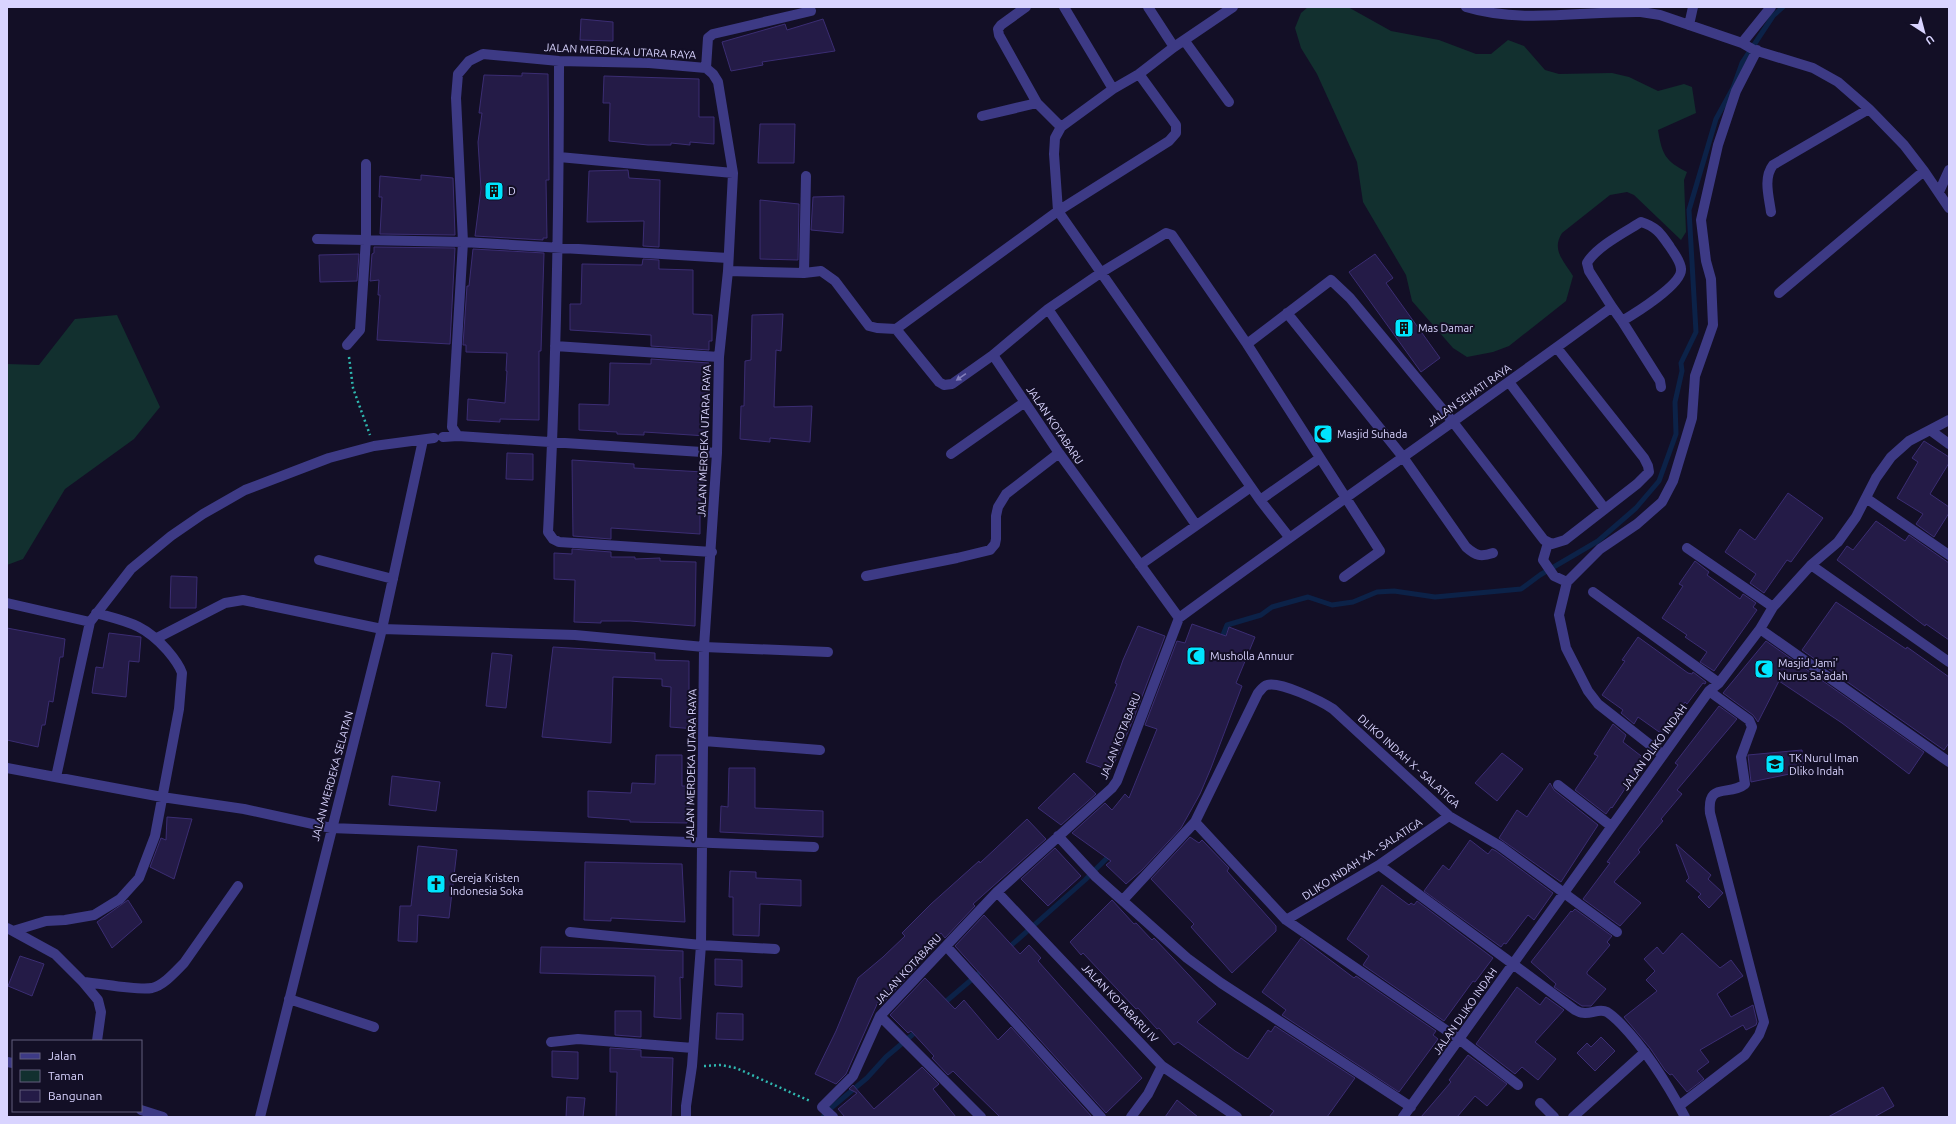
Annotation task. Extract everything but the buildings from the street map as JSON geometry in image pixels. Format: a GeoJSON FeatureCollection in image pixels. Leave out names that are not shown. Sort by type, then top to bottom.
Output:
{"type":"FeatureCollection","features":[{"type":"Feature","properties":{"kind":"street"},"geometry":{"type":"LineString","coordinates":[[1026,7],[1006,21],[998,29],[999,35],[1037,103],[1061,127]]}},
{"type":"Feature","properties":{"kind":"street"},"geometry":{"type":"LineString","coordinates":[[1064,7],[1113,89]]}},
{"type":"Feature","properties":{"kind":"street"},"geometry":{"type":"LineString","coordinates":[[1148,7],[1174,47]]}},
{"type":"Feature","properties":{"kind":"street"},"geometry":{"type":"LineString","coordinates":[[1233,7],[1174,47],[1139,74],[1113,89],[1061,127],[1056,138],[1054,154],[1058,211],[1260,500],[1289,537]]}},
{"type":"Feature","properties":{"kind":"street"},"geometry":{"type":"LineString","coordinates":[[1466,7],[1519,15],[1559,11],[1627,9],[1660,16],[1689,25],[1813,68],[1829,76],[1869,109],[1904,145],[1949,208]]}},
{"type":"Feature","properties":{"kind":"street"},"geometry":{"type":"LineString","coordinates":[[1689,25],[1693,7]]}},
{"type":"Feature","properties":{"kind":"street"},"geometry":{"type":"LineString","coordinates":[[1663,755],[1598,704],[1585,687],[1566,648],[1559,615],[1567,582],[1600,549],[1637,524],[1662,502],[1673,481],[1692,418],[1695,376],[1713,325],[1711,279],[1706,261],[1701,220],[1718,145],[1750,47],[1771,7]]}},
{"type":"Feature","properties":{"kind":"street"},"geometry":{"type":"LineString","coordinates":[[706,68],[706,45],[708,38],[713,34],[811,11]]}},
{"type":"Feature","properties":{"kind":"street"},"geometry":{"type":"LineString","coordinates":[[1184,40],[1229,102]]}},
{"type":"Feature","properties":{"kind":"street","name":"JALAN MERDEKA UTARA RAYA"},"geometry":{"type":"LineString","coordinates":[[458,436],[452,427],[463,242],[456,78],[462,67],[469,61],[483,54],[559,61],[649,63],[706,68],[713,74],[718,82],[733,173],[728,271],[720,356],[712,552],[704,647],[701,945],[692,1066],[686,1106],[686,1117]]}},
{"type":"Feature","properties":{"kind":"street"},"geometry":{"type":"LineString","coordinates":[[559,61],[559,157],[552,443],[548,532],[555,541],[712,552]]}},
{"type":"Feature","properties":{"kind":"street"},"geometry":{"type":"LineString","coordinates":[[728,271],[804,273],[821,271],[831,277],[869,326],[896,329],[1058,211],[1169,141],[1176,134],[1176,125],[1139,74]]}},
{"type":"Feature","properties":{"kind":"street"},"geometry":{"type":"LineString","coordinates":[[982,116],[1037,103]]}},
{"type":"Feature","properties":{"kind":"street"},"geometry":{"type":"LineString","coordinates":[[1771,212],[1767,180],[1769,170],[1772,165],[1869,109]]}},
{"type":"Feature","properties":{"kind":"street"},"geometry":{"type":"LineString","coordinates":[[559,157],[733,173]]}},
{"type":"Feature","properties":{"kind":"street"},"geometry":{"type":"LineString","coordinates":[[347,345],[360,330],[366,239],[366,164]]}},
{"type":"Feature","properties":{"kind":"street"},"geometry":{"type":"LineString","coordinates":[[1939,192],[1949,170]]}},
{"type":"Feature","properties":{"kind":"street"},"geometry":{"type":"LineString","coordinates":[[1780,293],[1924,171]]}},
{"type":"Feature","properties":{"kind":"street"},"geometry":{"type":"LineString","coordinates":[[804,273],[806,176]]}},
{"type":"Feature","properties":{"kind":"street"},"geometry":{"type":"LineString","coordinates":[[1622,320],[1639,310],[1677,282],[1682,270],[1673,251],[1656,229],[1641,222],[1606,244],[1587,262],[1589,271],[1660,381],[1661,387]]}},
{"type":"Feature","properties":{"kind":"street"},"geometry":{"type":"LineString","coordinates":[[896,329],[939,382],[944,385],[952,384],[993,355],[1048,309],[1102,272],[1164,234],[1170,234],[1247,344],[1380,552],[1344,577]]}},
{"type":"Feature","properties":{"kind":"street"},"geometry":{"type":"LineString","coordinates":[[317,239],[463,242],[556,249],[728,258]]}},
{"type":"Feature","properties":{"kind":"street"},"geometry":{"type":"LineString","coordinates":[[1247,344],[1331,280],[1350,298],[1453,422],[1524,516],[1548,543],[1557,543],[1565,540],[1647,475],[1648,466],[1644,458],[1557,348]]}},
{"type":"Feature","properties":{"kind":"street","name":"JALAN SEHATI RAYA"},"geometry":{"type":"LineString","coordinates":[[1179,618],[1289,537],[1557,348],[1612,307]]}},
{"type":"Feature","properties":{"kind":"street"},"geometry":{"type":"LineString","coordinates":[[1048,309],[1196,525]]}},
{"type":"Feature","properties":{"kind":"street"},"geometry":{"type":"LineString","coordinates":[[1287,313],[1403,457],[1466,547],[1474,555],[1482,556],[1493,553]]}},
{"type":"Feature","properties":{"kind":"street"},"geometry":{"type":"LineString","coordinates":[[554,346],[720,356]]}},
{"type":"Feature","properties":{"kind":"street","name":"JALAN KOTABARU"},"geometry":{"type":"LineString","coordinates":[[823,1108],[853,1076],[880,1016],[997,892],[1112,788],[1117,781],[1179,618],[1059,453],[993,355]]}},
{"type":"Feature","properties":{"kind":"street"},"geometry":{"type":"LineString","coordinates":[[1509,382],[1605,509]]}},
{"type":"Feature","properties":{"kind":"street"},"geometry":{"type":"LineString","coordinates":[[952,454],[1025,402]]}},
{"type":"Feature","properties":{"kind":"street","name":"JALAN DLIKO INDAH"},"geometry":{"type":"LineString","coordinates":[[1403,1117],[1611,826],[1709,691],[1720,683],[1760,629],[1773,607],[1811,565],[1838,542],[1856,517],[1876,478],[1891,457],[1909,441],[1949,420]]}},
{"type":"Feature","properties":{"kind":"street"},"geometry":{"type":"LineString","coordinates":[[1930,430],[1949,444]]}},
{"type":"Feature","properties":{"kind":"street"},"geometry":{"type":"LineString","coordinates":[[56,777],[90,622],[132,569],[151,552],[203,514],[244,490],[287,472],[329,458],[374,446],[458,436],[717,453]]}},
{"type":"Feature","properties":{"kind":"street","name":"JALAN MERDEKA SELATAN"},"geometry":{"type":"LineString","coordinates":[[260,1117],[331,828],[382,629],[393,579],[433,438]]}},
{"type":"Feature","properties":{"kind":"street"},"geometry":{"type":"LineString","coordinates":[[866,576],[990,550],[996,539],[996,516],[1001,502],[1006,494],[1059,453]]}},
{"type":"Feature","properties":{"kind":"street"},"geometry":{"type":"LineString","coordinates":[[1260,500],[1320,458]]}},
{"type":"Feature","properties":{"kind":"street"},"geometry":{"type":"LineString","coordinates":[[1140,565],[1251,487]]}},
{"type":"Feature","properties":{"kind":"street"},"geometry":{"type":"LineString","coordinates":[[1866,498],[1949,555]]}},
{"type":"Feature","properties":{"kind":"street"},"geometry":{"type":"LineString","coordinates":[[1548,543],[1543,560],[1554,576],[1567,582]]}},
{"type":"Feature","properties":{"kind":"street"},"geometry":{"type":"LineString","coordinates":[[1687,548],[1773,607]]}},
{"type":"Feature","properties":{"kind":"street"},"geometry":{"type":"LineString","coordinates":[[320,560],[393,579]]}},
{"type":"Feature","properties":{"kind":"street"},"geometry":{"type":"LineString","coordinates":[[1811,565],[1949,662]]}},
{"type":"Feature","properties":{"kind":"street"},"geometry":{"type":"LineString","coordinates":[[1593,592],[1720,683]]}},
{"type":"Feature","properties":{"kind":"street"},"geometry":{"type":"LineString","coordinates":[[156,638],[225,603],[243,600],[382,629],[576,635],[704,647],[828,652]]}},
{"type":"Feature","properties":{"kind":"street"},"geometry":{"type":"LineString","coordinates":[[7,603],[90,622]]}},
{"type":"Feature","properties":{"kind":"street"},"geometry":{"type":"LineString","coordinates":[[10,929],[46,921],[94,916],[120,899],[139,878],[148,858],[155,836],[178,709],[182,673],[176,661],[156,638],[144,628],[96,613]]}},
{"type":"Feature","properties":{"kind":"street"},"geometry":{"type":"LineString","coordinates":[[1760,629],[1949,762]]}},
{"type":"Feature","properties":{"kind":"street","name":"DLIKO INDAH X - SALATIGA"},"geometry":{"type":"LineString","coordinates":[[1195,822],[1258,694],[1264,686],[1271,684],[1289,688],[1320,701],[1333,709],[1449,816],[1500,846],[1617,932]]}},
{"type":"Feature","properties":{"kind":"street"},"geometry":{"type":"LineString","coordinates":[[1679,1106],[1745,1055],[1759,1035],[1764,1022],[1710,813],[1709,801],[1718,793],[1745,784],[1741,757],[1752,727],[1752,723],[1709,691]]}},
{"type":"Feature","properties":{"kind":"street"},"geometry":{"type":"LineString","coordinates":[[704,741],[820,750]]}},
{"type":"Feature","properties":{"kind":"street"},"geometry":{"type":"LineString","coordinates":[[7,768],[162,797],[244,810],[331,828],[814,847]]}},
{"type":"Feature","properties":{"kind":"street"},"geometry":{"type":"LineString","coordinates":[[1558,785],[1611,826]]}},
{"type":"Feature","properties":{"kind":"street","name":"DLIKO INDAH XA - SALATIGA"},"geometry":{"type":"LineString","coordinates":[[1286,920],[1379,865],[1449,816]]}},
{"type":"Feature","properties":{"kind":"street"},"geometry":{"type":"LineString","coordinates":[[1123,900],[1195,822],[1286,920],[1459,1040],[1518,1085]]}},
{"type":"Feature","properties":{"kind":"street"},"geometry":{"type":"LineString","coordinates":[[1058,836],[1096,877],[1161,936],[1221,983],[1410,1107]]}},
{"type":"Feature","properties":{"kind":"street"},"geometry":{"type":"LineString","coordinates":[[1379,865],[1579,1012],[1586,1014],[1604,1011],[1611,1015],[1638,1042],[1685,1117]]}},
{"type":"Feature","properties":{"kind":"street"},"geometry":{"type":"LineString","coordinates":[[83,982],[142,988],[159,985],[175,973],[184,963],[238,886]]}},
{"type":"Feature","properties":{"kind":"street","name":"JALAN KOTABARU IV"},"geometry":{"type":"LineString","coordinates":[[997,892],[1162,1066],[1237,1117]]}},
{"type":"Feature","properties":{"kind":"street"},"geometry":{"type":"LineString","coordinates":[[10,929],[55,954],[83,982],[98,1000],[101,1008],[97,1040]]}},
{"type":"Feature","properties":{"kind":"street"},"geometry":{"type":"LineString","coordinates":[[570,932],[701,945],[775,949]]}},
{"type":"Feature","properties":{"kind":"street"},"geometry":{"type":"LineString","coordinates":[[946,946],[967,971],[1101,1117]]}},
{"type":"Feature","properties":{"kind":"street"},"geometry":{"type":"LineString","coordinates":[[289,999],[374,1027]]}},
{"type":"Feature","properties":{"kind":"street"},"geometry":{"type":"LineString","coordinates":[[880,1016],[981,1117]]}},
{"type":"Feature","properties":{"kind":"street"},"geometry":{"type":"LineString","coordinates":[[551,1042],[578,1040],[693,1048]]}},
{"type":"Feature","properties":{"kind":"street"},"geometry":{"type":"LineString","coordinates":[[1573,1117],[1645,1052]]}},
{"type":"Feature","properties":{"kind":"street"},"geometry":{"type":"LineString","coordinates":[[1132,1117],[1148,1094],[1162,1066]]}},
{"type":"Feature","properties":{"kind":"street"},"geometry":{"type":"LineString","coordinates":[[1540,1103],[1554,1117]]}},
{"type":"Feature","properties":{"kind":"street"},"geometry":{"type":"LineString","coordinates":[[823,1108],[833,1117]]}},
{"type":"Feature","properties":{"kind":"street"},"geometry":{"type":"LineString","coordinates":[[142,1110],[163,1117]]}},
{"type":"Feature","properties":{"kind":"path"},"geometry":{"type":"LineString","coordinates":[[347,345],[353,388],[374,446]]}},
{"type":"Feature","properties":{"kind":"path"},"geometry":{"type":"LineString","coordinates":[[692,1066],[720,1065],[736,1068],[823,1108]]}},
{"type":"Feature","properties":{"kind":"green space"},"geometry":{"type":"Polygon","coordinates":[[[1308,7],[1348,7],[1391,31],[1439,40],[1476,54],[1491,54],[1508,40],[1524,46],[1545,70],[1559,74],[1612,73],[1629,77],[1658,91],[1684,84],[1692,87],[1696,113],[1658,130],[1661,145],[1666,156],[1674,164],[1687,172],[1684,180],[1686,232],[1681,240],[1634,195],[1627,192],[1610,195],[1562,233],[1559,239],[1558,250],[1573,276],[1566,301],[1509,346],[1493,352],[1467,357],[1453,348],[1412,301],[1406,275],[1363,202],[1357,162],[1317,74],[1301,48],[1295,28],[1301,13],[1308,7]]]}},
{"type":"Feature","properties":{"kind":"green space"},"geometry":{"type":"Polygon","coordinates":[[[117,315],[160,407],[134,439],[65,489],[23,559],[7,565],[7,364],[39,365],[75,319],[117,315]]]}},
{"type":"Feature","properties":{"kind":"waterway"},"geometry":{"type":"LineString","coordinates":[[1221,640],[1227,625],[1261,615],[1272,607],[1308,597],[1332,605],[1353,602],[1377,592],[1394,591],[1435,597],[1521,589],[1540,575],[1598,541],[1636,508],[1659,481],[1676,434],[1675,402],[1682,371],[1681,363],[1696,332],[1689,210],[1716,119],[1733,88],[1742,63],[1773,16],[1783,7]]}},
{"type":"Feature","properties":{"kind":"waterway"},"geometry":{"type":"LineString","coordinates":[[1007,949],[1085,880],[1111,854]]}},
{"type":"Feature","properties":{"kind":"waterway"},"geometry":{"type":"LineString","coordinates":[[943,1004],[984,969]]}},
{"type":"Feature","properties":{"kind":"waterway"},"geometry":{"type":"LineString","coordinates":[[823,1117],[831,1108],[867,1078],[886,1057],[918,1030]]}},
{"type":"Feature","properties":{"kind":"place","name":"D"},"geometry":{"type":"Point","coordinates":[494,191]}},
{"type":"Feature","properties":{"kind":"place","name":"Mas Damar"},"geometry":{"type":"Point","coordinates":[1404,328]}},
{"type":"Feature","properties":{"kind":"place","name":"Masjid Suhada"},"geometry":{"type":"Point","coordinates":[1323,434]}},
{"type":"Feature","properties":{"kind":"place","name":"Musholla Annuur"},"geometry":{"type":"Point","coordinates":[1196,656]}},
{"type":"Feature","properties":{"kind":"place","name":"Masjid Jami' Nurus Sa'adah"},"geometry":{"type":"Point","coordinates":[1764,669]}},
{"type":"Feature","properties":{"kind":"place","name":"TK Nurul Iman Dliko Indah"},"geometry":{"type":"Point","coordinates":[1775,764]}},
{"type":"Feature","properties":{"kind":"place","name":"Gereja Kristen Indonesia Soka"},"geometry":{"type":"Point","coordinates":[436,884]}}]}
